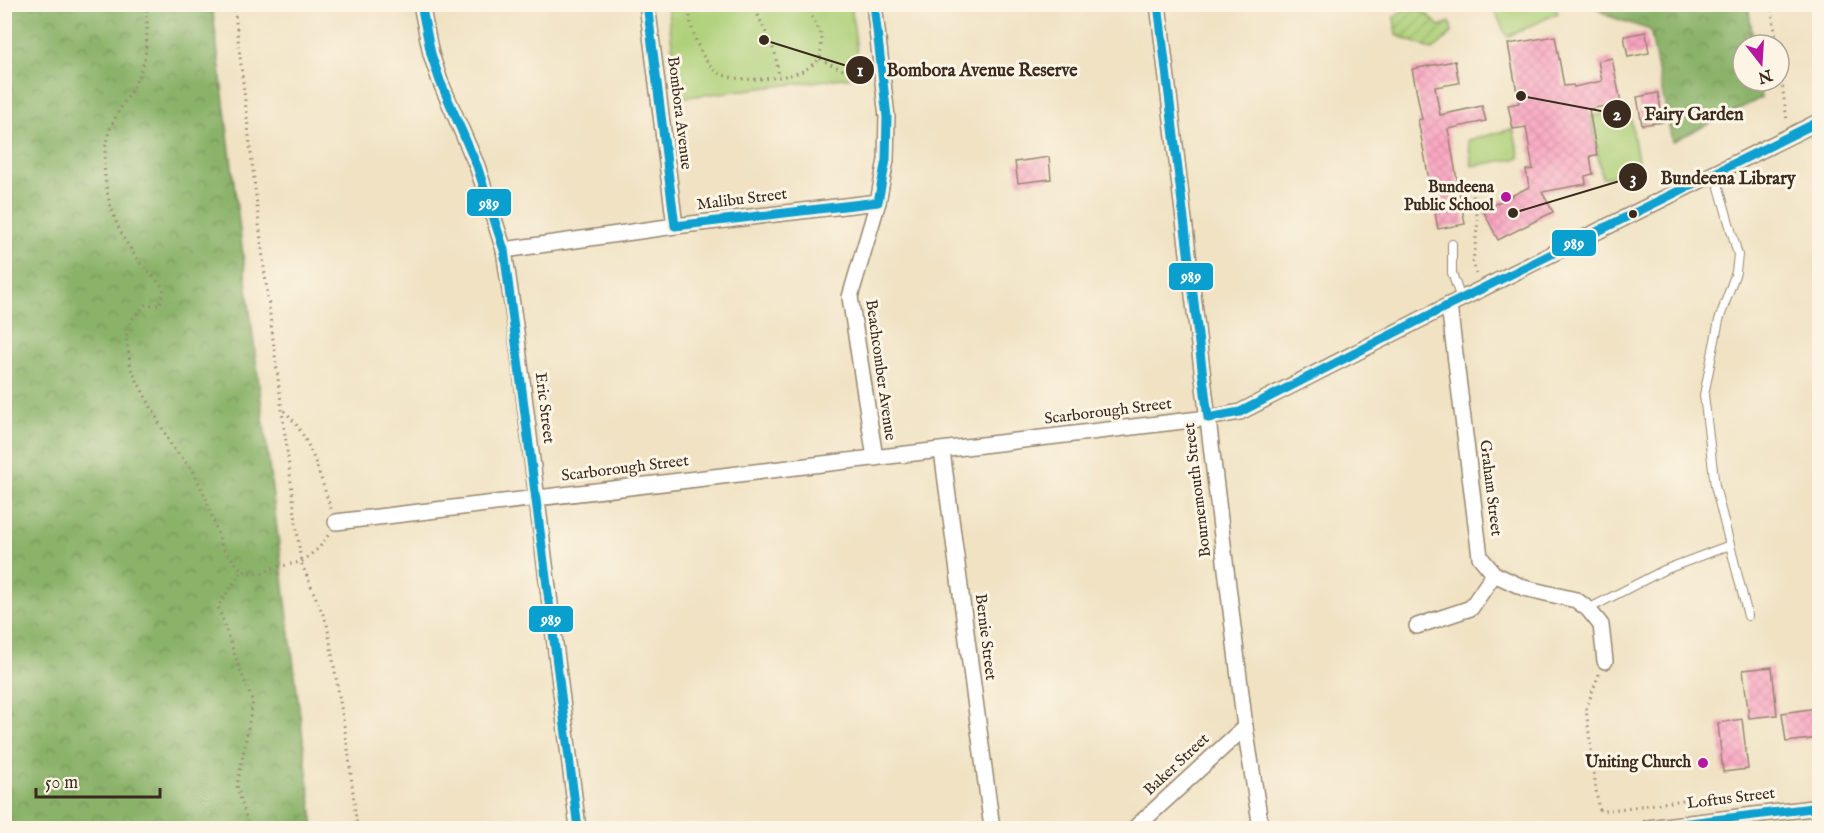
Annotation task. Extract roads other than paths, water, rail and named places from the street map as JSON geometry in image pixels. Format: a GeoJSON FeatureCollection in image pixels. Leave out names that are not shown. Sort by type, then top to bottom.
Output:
{"type":"FeatureCollection","features":[{"type":"Feature","properties":{"kind":"street","name":"Eric Street"},"geometry":{"type":"LineString","coordinates":[[421,4],[431,54],[440,81],[477,166],[504,250],[579,828]]}},
{"type":"Feature","properties":{"kind":"street","name":"Bombora Avenue"},"geometry":{"type":"LineString","coordinates":[[647,4],[675,226]]}},
{"type":"Feature","properties":{"kind":"street","name":"Beachcomber Avenue"},"geometry":{"type":"LineString","coordinates":[[873,4],[887,117],[886,160],[878,202],[850,297],[874,458]]}},
{"type":"Feature","properties":{"kind":"street","name":"Bournemouth Street"},"geometry":{"type":"LineString","coordinates":[[1158,4],[1245,728],[1261,828]]}},
{"type":"Feature","properties":{"kind":"street","name":"Scarborough Street"},"geometry":{"type":"LineString","coordinates":[[336,522],[1208,418],[1240,412],[1455,302],[1820,121]]}},
{"type":"Feature","properties":{"kind":"street","name":"Malibu Street"},"geometry":{"type":"LineString","coordinates":[[504,250],[675,226],[878,202]]}},
{"type":"Feature","properties":{"kind":"street","name":"Graham Street"},"geometry":{"type":"LineString","coordinates":[[1455,302],[1480,557],[1494,574]]}},
{"type":"Feature","properties":{"kind":"street","name":"Bernie Street"},"geometry":{"type":"LineString","coordinates":[[942,450],[992,828]]}},
{"type":"Feature","properties":{"kind":"street"},"geometry":{"type":"LineString","coordinates":[[1418,626],[1472,608],[1494,574],[1524,588],[1576,600],[1588,609],[1601,625],[1605,661]]}},
{"type":"Feature","properties":{"kind":"street","name":"Baker Street"},"geometry":{"type":"LineString","coordinates":[[1135,828],[1245,728]]}},
{"type":"Feature","properties":{"kind":"street","name":"Loftus Street"},"geometry":{"type":"LineString","coordinates":[[1648,828],[1820,807]]}},
{"type":"Feature","properties":{"kind":"lane"},"geometry":{"type":"LineString","coordinates":[[1714,173],[1738,255],[1736,272],[1719,320],[1704,395],[1715,486],[1748,616]]}},
{"type":"Feature","properties":{"kind":"lane"},"geometry":{"type":"LineString","coordinates":[[1452,244],[1455,302]]}},
{"type":"Feature","properties":{"kind":"lane"},"geometry":{"type":"LineString","coordinates":[[1588,609],[1664,570],[1730,545]]}},
{"type":"Feature","properties":{"kind":"place","name":"Bombora Avenue Reserve"},"geometry":{"type":"Point","coordinates":[764,40]}},
{"type":"Feature","properties":{"kind":"place","name":"Fairy Garden"},"geometry":{"type":"Point","coordinates":[1521,96]}},
{"type":"Feature","properties":{"kind":"place","name":"Bundeena Public School"},"geometry":{"type":"Point","coordinates":[1506,197]}},
{"type":"Feature","properties":{"kind":"place","name":"Bundeena Library"},"geometry":{"type":"Point","coordinates":[1513,213]}},
{"type":"Feature","properties":{"kind":"place","name":"Uniting Church"},"geometry":{"type":"Point","coordinates":[1703,763]}}]}
